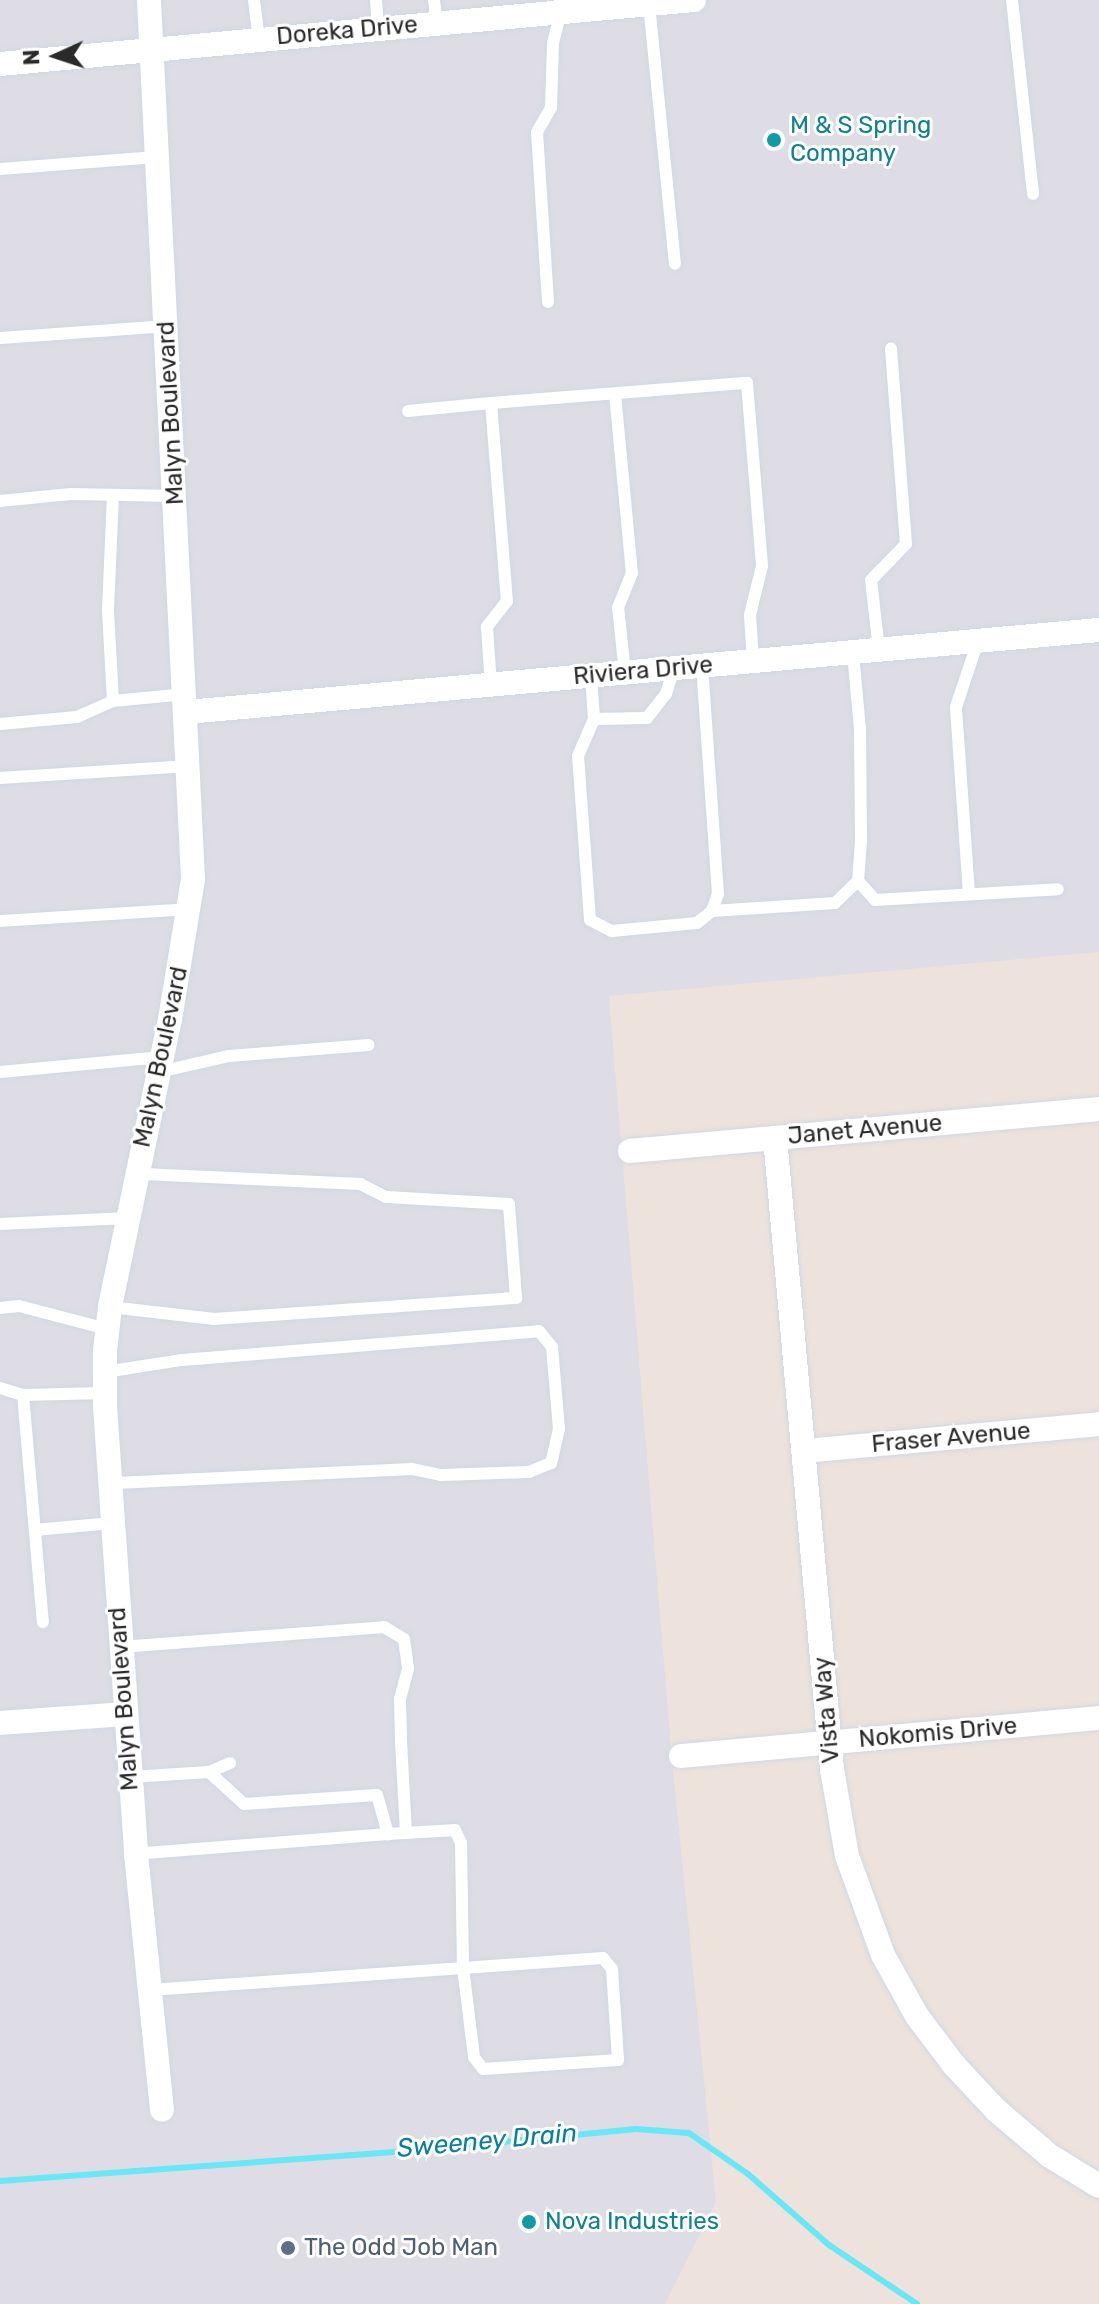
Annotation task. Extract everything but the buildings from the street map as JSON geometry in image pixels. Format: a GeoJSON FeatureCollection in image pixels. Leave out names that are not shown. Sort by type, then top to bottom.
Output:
{"type":"FeatureCollection","features":[{"type":"Feature","properties":{"kind":"street","name":"Malyn Boulevard"},"geometry":{"type":"LineString","coordinates":[[149,0],[190,766],[193,879],[109,1318],[105,1383],[125,1714],[162,2110]]}},
{"type":"Feature","properties":{"kind":"street","name":"Doreka Drive"},"geometry":{"type":"LineString","coordinates":[[0,64],[378,28],[436,12],[694,0]]}},
{"type":"Feature","properties":{"kind":"street","name":"Riviera Drive"},"geometry":{"type":"LineString","coordinates":[[186,703],[491,685],[1099,630]]}},
{"type":"Feature","properties":{"kind":"street","name":"Janet Avenue"},"geometry":{"type":"LineString","coordinates":[[630,1151],[1099,1109]]}},
{"type":"Feature","properties":{"kind":"street","name":"Vista Way"},"geometry":{"type":"LineString","coordinates":[[775,1138],[830,1742],[841,1830],[863,1907],[883,1955],[917,2016],[954,2065],[996,2110],[1050,2156],[1098,2184]]}},
{"type":"Feature","properties":{"kind":"street","name":"Fraser Avenue"},"geometry":{"type":"LineString","coordinates":[[804,1451],[1099,1424]]}},
{"type":"Feature","properties":{"kind":"street"},"geometry":{"type":"LineString","coordinates":[[0,1723],[125,1714]]}},
{"type":"Feature","properties":{"kind":"street","name":"Nokomis Drive"},"geometry":{"type":"LineString","coordinates":[[681,1756],[1099,1718]]}},
{"type":"Feature","properties":{"kind":"lane"},"geometry":{"type":"LineString","coordinates":[[254,0],[259,39]]}},
{"type":"Feature","properties":{"kind":"lane"},"geometry":{"type":"LineString","coordinates":[[376,0],[378,28]]}},
{"type":"Feature","properties":{"kind":"lane"},"geometry":{"type":"LineString","coordinates":[[1012,0],[1033,194]]}},
{"type":"Feature","properties":{"kind":"lane"},"geometry":{"type":"LineString","coordinates":[[642,3],[675,264]]}},
{"type":"Feature","properties":{"kind":"lane"},"geometry":{"type":"LineString","coordinates":[[548,302],[537,132],[551,108],[553,43],[561,6]]}},
{"type":"Feature","properties":{"kind":"lane"},"geometry":{"type":"LineString","coordinates":[[0,169],[157,157]]}},
{"type":"Feature","properties":{"kind":"lane"},"geometry":{"type":"LineString","coordinates":[[0,338],[166,326]]}},
{"type":"Feature","properties":{"kind":"lane"},"geometry":{"type":"LineString","coordinates":[[879,650],[871,580],[906,544],[891,349]]}},
{"type":"Feature","properties":{"kind":"lane"},"geometry":{"type":"LineString","coordinates":[[408,411],[747,383],[762,566],[750,615],[753,662]]}},
{"type":"Feature","properties":{"kind":"lane"},"geometry":{"type":"LineString","coordinates":[[615,394],[632,573],[618,607],[625,673]]}},
{"type":"Feature","properties":{"kind":"lane"},"geometry":{"type":"LineString","coordinates":[[491,403],[507,601],[487,627],[491,685]]}},
{"type":"Feature","properties":{"kind":"lane"},"geometry":{"type":"LineString","coordinates":[[0,501],[71,494],[175,496]]}},
{"type":"Feature","properties":{"kind":"lane"},"geometry":{"type":"LineString","coordinates":[[113,495],[108,611],[113,701]]}},
{"type":"Feature","properties":{"kind":"lane"},"geometry":{"type":"LineString","coordinates":[[969,894],[956,707],[978,641]]}},
{"type":"Feature","properties":{"kind":"lane"},"geometry":{"type":"LineString","coordinates":[[712,911],[835,903],[858,881],[861,841],[860,729],[853,653]]}},
{"type":"Feature","properties":{"kind":"lane"},"geometry":{"type":"LineString","coordinates":[[591,676],[594,719],[578,756],[590,920],[612,931],[697,923],[712,911],[718,894],[702,666]]}},
{"type":"Feature","properties":{"kind":"lane"},"geometry":{"type":"LineString","coordinates":[[594,719],[647,718],[666,694],[674,668]]}},
{"type":"Feature","properties":{"kind":"lane"},"geometry":{"type":"LineString","coordinates":[[0,724],[77,717],[113,701],[186,703]]}},
{"type":"Feature","properties":{"kind":"lane"},"geometry":{"type":"LineString","coordinates":[[0,778],[190,766]]}},
{"type":"Feature","properties":{"kind":"lane"},"geometry":{"type":"LineString","coordinates":[[858,881],[875,900],[1058,889]]}},
{"type":"Feature","properties":{"kind":"lane"},"geometry":{"type":"LineString","coordinates":[[0,921],[189,909]]}},
{"type":"Feature","properties":{"kind":"lane"},"geometry":{"type":"LineString","coordinates":[[0,1072],[160,1064],[369,1045]]}},
{"type":"Feature","properties":{"kind":"lane"},"geometry":{"type":"LineString","coordinates":[[0,1308],[19,1306],[109,1318],[214,1319],[516,1298],[509,1204],[386,1197],[361,1184],[137,1174]]}},
{"type":"Feature","properties":{"kind":"lane"},"geometry":{"type":"LineString","coordinates":[[0,1224],[127,1218]]}},
{"type":"Feature","properties":{"kind":"lane"},"geometry":{"type":"LineString","coordinates":[[0,1388],[23,1395],[105,1383],[182,1360],[539,1331],[552,1347],[559,1429],[551,1463],[529,1472],[441,1475],[412,1469],[110,1483]]}},
{"type":"Feature","properties":{"kind":"lane"},"geometry":{"type":"LineString","coordinates":[[23,1395],[43,1622]]}},
{"type":"Feature","properties":{"kind":"lane"},"geometry":{"type":"LineString","coordinates":[[35,1530],[112,1523]]}},
{"type":"Feature","properties":{"kind":"lane"},"geometry":{"type":"LineString","coordinates":[[120,1647],[384,1627],[404,1639],[408,1669],[400,1699],[395,1741],[406,1833]]}},
{"type":"Feature","properties":{"kind":"lane"},"geometry":{"type":"LineString","coordinates":[[130,1777],[209,1772],[230,1763]]}},
{"type":"Feature","properties":{"kind":"lane"},"geometry":{"type":"LineString","coordinates":[[209,1772],[244,1804],[377,1795],[388,1834]]}},
{"type":"Feature","properties":{"kind":"lane"},"geometry":{"type":"LineString","coordinates":[[136,1854],[455,1830],[461,1843],[463,1968],[474,2057],[483,2069],[618,2060],[612,1969],[603,1958],[463,1968],[150,1990]]}},
{"type":"Feature","properties":{"kind":"shaded area"},"geometry":{"type":"Polygon","coordinates":[[[0,0],[1099,0],[1099,952],[609,996],[672,1759],[716,2202],[665,2304],[0,2304],[0,0]]]}},
{"type":"Feature","properties":{"kind":"waterway","name":"Sweeney Drain"},"geometry":{"type":"LineString","coordinates":[[0,2181],[398,2152],[636,2129],[689,2133],[748,2174],[829,2245],[917,2304]]}},
{"type":"Feature","properties":{"kind":"place","name":"M & S Spring Company"},"geometry":{"type":"Point","coordinates":[774,140]}},
{"type":"Feature","properties":{"kind":"place","name":"Nova Industries"},"geometry":{"type":"Point","coordinates":[529,2222]}},
{"type":"Feature","properties":{"kind":"place","name":"The Odd Job Man"},"geometry":{"type":"Point","coordinates":[288,2248]}}]}
